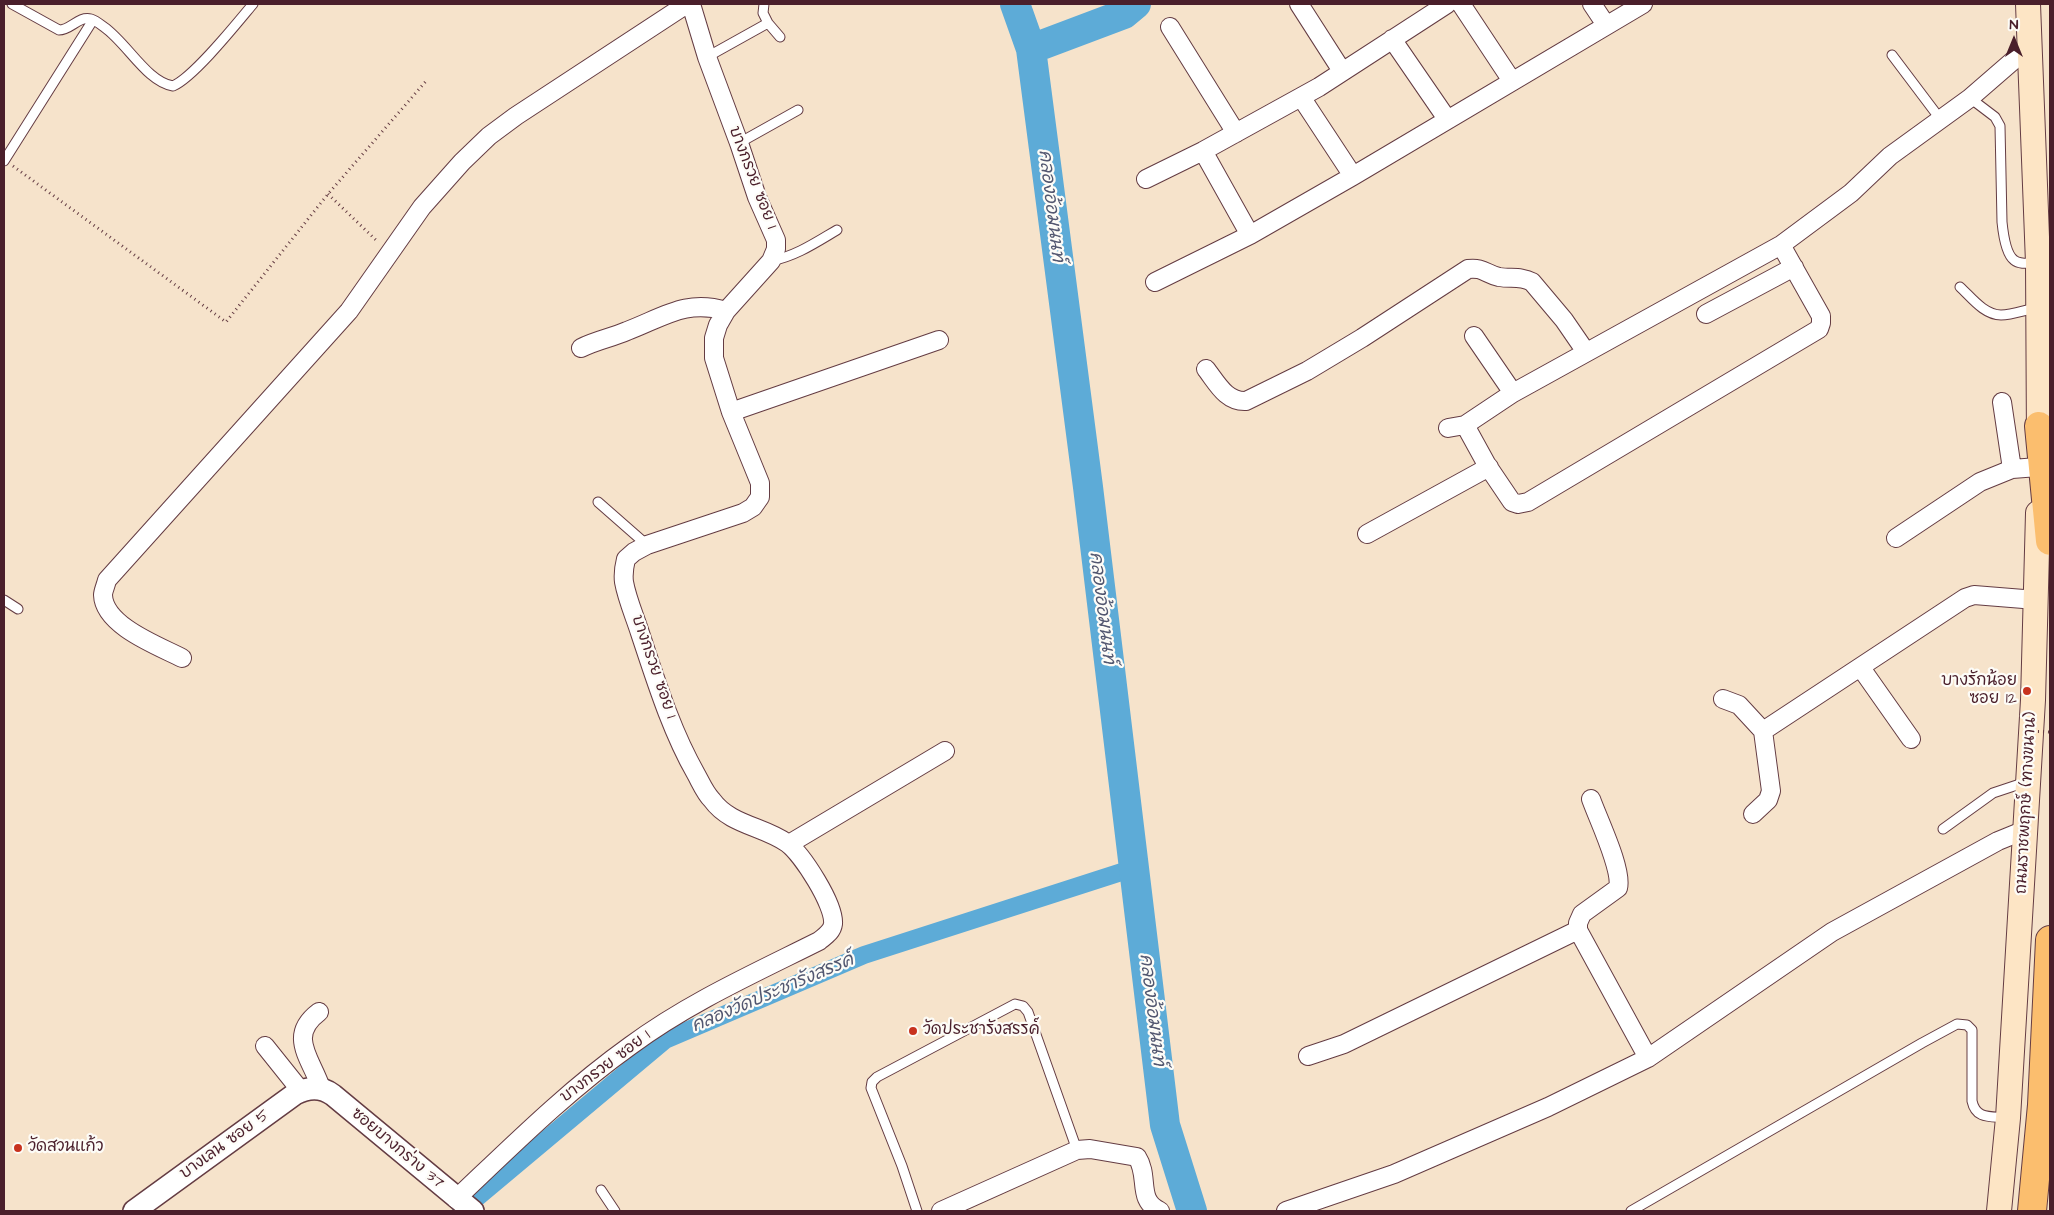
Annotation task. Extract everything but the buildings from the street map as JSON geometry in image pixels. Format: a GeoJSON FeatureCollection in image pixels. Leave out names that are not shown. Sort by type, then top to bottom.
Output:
{"type":"FeatureCollection","features":[{"type":"Feature","properties":{"kind":"main road","name":"ถนนราชพฤกษ์ (ทางขนาน)"},"geometry":{"type":"LineString","coordinates":[[1999,1211],[2008,1118],[2028,781],[2036,600],[2040,426],[2039,307],[2028,4]]}},
{"type":"Feature","properties":{"kind":"main road"},"geometry":{"type":"LineString","coordinates":[[2040,426],[2050,541]]}},
{"type":"Feature","properties":{"kind":"main road"},"geometry":{"type":"LineString","coordinates":[[2032,1211],[2042,1105],[2050,940]]}},
{"type":"Feature","properties":{"kind":"street"},"geometry":{"type":"LineString","coordinates":[[1300,4],[1342,71]]}},
{"type":"Feature","properties":{"kind":"street"},"geometry":{"type":"LineString","coordinates":[[1146,179],[1203,152],[1301,97],[1447,4]]}},
{"type":"Feature","properties":{"kind":"street"},"geometry":{"type":"LineString","coordinates":[[1461,4],[1512,81]]}},
{"type":"Feature","properties":{"kind":"street"},"geometry":{"type":"LineString","coordinates":[[1592,4],[1606,25]]}},
{"type":"Feature","properties":{"kind":"street"},"geometry":{"type":"LineString","coordinates":[[1155,282],[1250,234],[1353,176],[1644,4]]}},
{"type":"Feature","properties":{"kind":"street"},"geometry":{"type":"LineString","coordinates":[[182,658],[143,638],[114,619],[107,608],[103,595],[107,580],[349,310],[422,207],[462,162],[489,136],[516,116],[694,5]]}},
{"type":"Feature","properties":{"kind":"street","name":"บางกรวย ซอย 1"},"geometry":{"type":"LineString","coordinates":[[465,1205],[560,1102],[630,1045],[710,996],[826,936],[831,930],[833,922],[831,912],[803,861],[789,844],[772,834],[739,822],[722,811],[711,800],[683,750],[656,681],[624,584],[626,560],[634,552],[647,545],[744,513],[753,507],[760,497],[760,483],[731,412],[714,358],[714,338],[718,325],[726,311],[771,261],[776,249],[776,240],[757,198],[707,57],[694,5]]}},
{"type":"Feature","properties":{"kind":"street"},"geometry":{"type":"LineString","coordinates":[[1170,27],[1236,133]]}},
{"type":"Feature","properties":{"kind":"street"},"geometry":{"type":"LineString","coordinates":[[1392,39],[1447,120]]}},
{"type":"Feature","properties":{"kind":"street"},"geometry":{"type":"LineString","coordinates":[[1782,245],[1821,316],[1822,324],[1819,329],[1528,502],[1518,504],[1512,502],[1489,467],[1456,427],[1586,352],[1782,245],[1850,193],[1890,156],[1970,98],[2030,46]]}},
{"type":"Feature","properties":{"kind":"street"},"geometry":{"type":"LineString","coordinates":[[1301,97],[1353,176]]}},
{"type":"Feature","properties":{"kind":"street"},"geometry":{"type":"LineString","coordinates":[[1203,152],[1250,234]]}},
{"type":"Feature","properties":{"kind":"street"},"geometry":{"type":"LineString","coordinates":[[1706,314],[1794,267]]}},
{"type":"Feature","properties":{"kind":"street"},"geometry":{"type":"LineString","coordinates":[[1206,369],[1229,397],[1236,402],[1246,402],[1315,366],[1362,338],[1468,269],[1479,268],[1492,275],[1525,278],[1532,282],[1564,320],[1586,352]]}},
{"type":"Feature","properties":{"kind":"street"},"geometry":{"type":"LineString","coordinates":[[581,348],[677,310],[703,306],[726,311]]}},
{"type":"Feature","properties":{"kind":"street"},"geometry":{"type":"LineString","coordinates":[[1474,336],[1513,393]]}},
{"type":"Feature","properties":{"kind":"street"},"geometry":{"type":"LineString","coordinates":[[731,412],[939,340]]}},
{"type":"Feature","properties":{"kind":"street"},"geometry":{"type":"LineString","coordinates":[[2002,402],[2012,469]]}},
{"type":"Feature","properties":{"kind":"street"},"geometry":{"type":"LineString","coordinates":[[1367,534],[1489,467]]}},
{"type":"Feature","properties":{"kind":"street"},"geometry":{"type":"LineString","coordinates":[[1896,538],[1980,482],[2012,469],[2038,467]]}},
{"type":"Feature","properties":{"kind":"street"},"geometry":{"type":"LineString","coordinates":[[1763,731],[1965,598],[1974,595],[2036,600]]}},
{"type":"Feature","properties":{"kind":"street"},"geometry":{"type":"LineString","coordinates":[[1861,668],[1911,739]]}},
{"type":"Feature","properties":{"kind":"street"},"geometry":{"type":"LineString","coordinates":[[1723,699],[1739,705],[1763,731],[1771,791],[1768,800],[1754,814]]}},
{"type":"Feature","properties":{"kind":"street"},"geometry":{"type":"LineString","coordinates":[[789,844],[945,751]]}},
{"type":"Feature","properties":{"kind":"street"},"geometry":{"type":"LineString","coordinates":[[1591,799],[1613,857],[1620,882],[1618,888],[1582,914],[1578,922],[1578,930],[1648,1058]]}},
{"type":"Feature","properties":{"kind":"street"},"geometry":{"type":"LineString","coordinates":[[1286,1211],[1394,1174],[1548,1107],[1648,1058],[1832,932],[1998,841],[2025,830]]}},
{"type":"Feature","properties":{"kind":"street"},"geometry":{"type":"LineString","coordinates":[[1308,1056],[1344,1044],[1578,930]]}},
{"type":"Feature","properties":{"kind":"street"},"geometry":{"type":"LineString","coordinates":[[311,1089],[302,1039],[304,1028],[319,1012]]}},
{"type":"Feature","properties":{"kind":"street"},"geometry":{"type":"LineString","coordinates":[[264,1046],[311,1089]]}},
{"type":"Feature","properties":{"kind":"street","name":"ซอยบางกร่าง 37"},"geometry":{"type":"LineString","coordinates":[[311,1089],[333,1095],[465,1205]]}},
{"type":"Feature","properties":{"kind":"street","name":"บางเลน ซอย 5"},"geometry":{"type":"LineString","coordinates":[[134,1211],[311,1089]]}},
{"type":"Feature","properties":{"kind":"street"},"geometry":{"type":"LineString","coordinates":[[941,1211],[1077,1150],[1090,1149],[1137,1157],[1141,1164],[1147,1201],[1155,1209]]}},
{"type":"Feature","properties":{"kind":"lane"},"geometry":{"type":"LineString","coordinates":[[12,4],[59,30],[68,28],[81,20],[93,20],[114,34],[158,82],[174,86],[180,83],[211,52],[253,4]]}},
{"type":"Feature","properties":{"kind":"lane"},"geometry":{"type":"LineString","coordinates":[[764,4],[763,13],[768,23],[780,37]]}},
{"type":"Feature","properties":{"kind":"lane"},"geometry":{"type":"LineString","coordinates":[[4,160],[93,20]]}},
{"type":"Feature","properties":{"kind":"lane"},"geometry":{"type":"LineString","coordinates":[[707,57],[768,23]]}},
{"type":"Feature","properties":{"kind":"lane"},"geometry":{"type":"LineString","coordinates":[[1892,56],[1941,120]]}},
{"type":"Feature","properties":{"kind":"lane"},"geometry":{"type":"LineString","coordinates":[[1970,98],[1995,117],[2000,126],[2002,222],[2004,238],[2011,256],[2013,260],[2020,263],[2038,263]]}},
{"type":"Feature","properties":{"kind":"lane"},"geometry":{"type":"LineString","coordinates":[[739,143],[798,110]]}},
{"type":"Feature","properties":{"kind":"lane"},"geometry":{"type":"LineString","coordinates":[[771,261],[802,252],[837,230]]}},
{"type":"Feature","properties":{"kind":"lane"},"geometry":{"type":"LineString","coordinates":[[1960,287],[1991,313],[2001,315],[2039,307]]}},
{"type":"Feature","properties":{"kind":"lane"},"geometry":{"type":"LineString","coordinates":[[598,502],[647,545]]}},
{"type":"Feature","properties":{"kind":"lane"},"geometry":{"type":"LineString","coordinates":[[4,600],[18,609]]}},
{"type":"Feature","properties":{"kind":"lane"},"geometry":{"type":"LineString","coordinates":[[1943,829],[1993,793],[2028,781]]}},
{"type":"Feature","properties":{"kind":"lane"},"geometry":{"type":"LineString","coordinates":[[917,1211],[902,1166],[871,1088],[872,1082],[877,1077],[1015,1004],[1023,1006],[1028,1012],[1077,1150]]}},
{"type":"Feature","properties":{"kind":"lane"},"geometry":{"type":"LineString","coordinates":[[1631,1211],[1957,1024],[1967,1025],[1972,1030],[1972,1101],[1974,1110],[1980,1115],[2008,1118]]}},
{"type":"Feature","properties":{"kind":"lane"},"geometry":{"type":"LineString","coordinates":[[601,1190],[615,1211]]}},
{"type":"Feature","properties":{"kind":"path"},"geometry":{"type":"LineString","coordinates":[[4,160],[226,322],[328,194],[427,80]]}},
{"type":"Feature","properties":{"kind":"path"},"geometry":{"type":"LineString","coordinates":[[328,194],[390,254]]}},
{"type":"Feature","properties":{"kind":"path"},"geometry":{"type":"LineString","coordinates":[[2028,731],[2050,732]]}},
{"type":"Feature","properties":{"kind":"waterway","name":"คลองอ้อมนนท์"},"geometry":{"type":"LineString","coordinates":[[1015,4],[1031,49],[1088,487],[1165,1125],[1192,1211]]}},
{"type":"Feature","properties":{"kind":"waterway"},"geometry":{"type":"LineString","coordinates":[[1031,49],[1124,14],[1136,4]]}},
{"type":"Feature","properties":{"kind":"waterway","name":"คลองวัดประชารังสรรค์"},"geometry":{"type":"LineString","coordinates":[[461,1211],[665,1040],[864,955],[1134,868]]}},
{"type":"Feature","properties":{"kind":"place","name":"บางรักน้อย ซอย 12"},"geometry":{"type":"Point","coordinates":[2027,691]}},
{"type":"Feature","properties":{"kind":"place","name":"วัดประชารังสรรค์"},"geometry":{"type":"Point","coordinates":[913,1031]}},
{"type":"Feature","properties":{"kind":"place","name":"วัดสวนแก้ว"},"geometry":{"type":"Point","coordinates":[18,1148]}}]}
